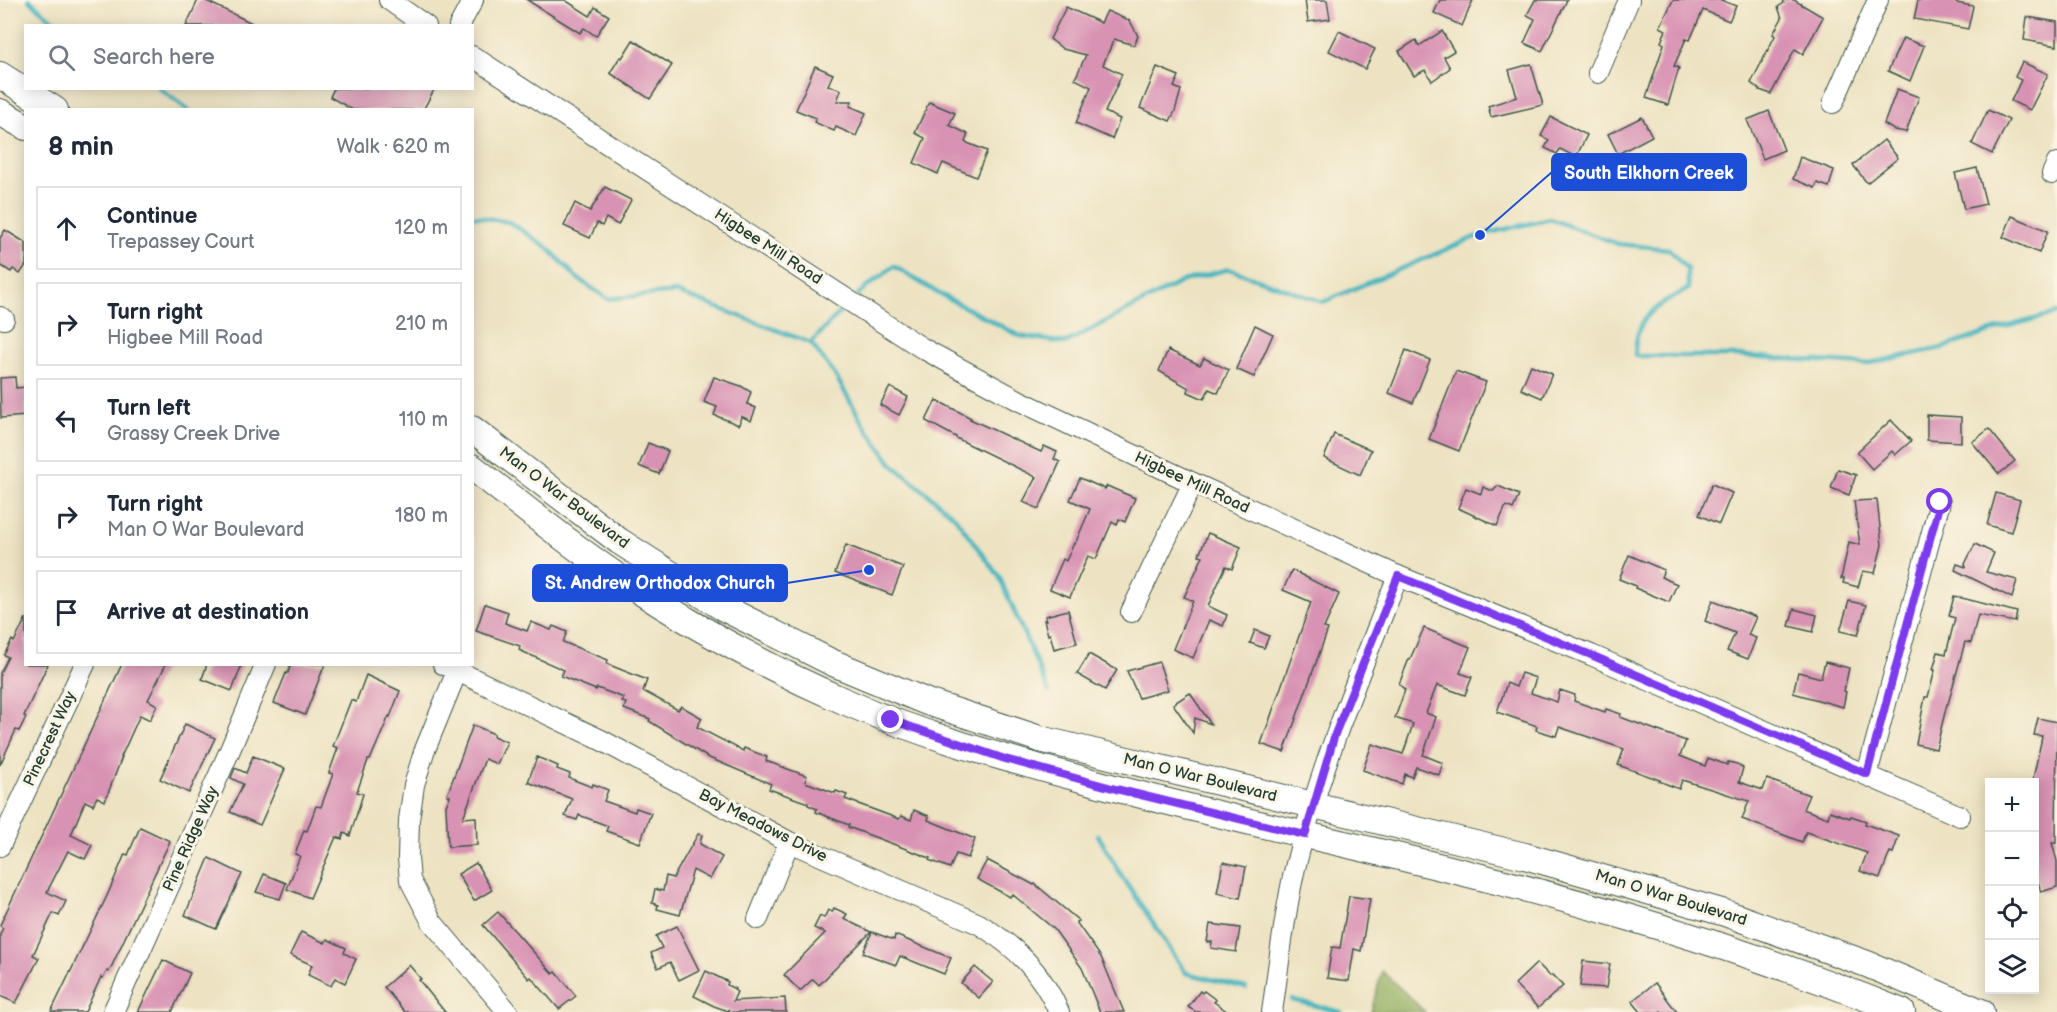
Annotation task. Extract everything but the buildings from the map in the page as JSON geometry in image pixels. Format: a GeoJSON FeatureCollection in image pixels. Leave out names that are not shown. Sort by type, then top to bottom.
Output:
{"type":"FeatureCollection","features":[{"type":"Feature","properties":{"kind":"main road"},"geometry":{"type":"LineString","coordinates":[[0,75],[52,108]]}},
{"type":"Feature","properties":{"kind":"main road"},"geometry":{"type":"LineString","coordinates":[[0,112],[24,126]]}},
{"type":"Feature","properties":{"kind":"main road","name":"Man O War Boulevard"},"geometry":{"type":"LineString","coordinates":[[474,431],[592,521],[669,574],[722,606],[840,666],[927,702],[1040,739],[1525,856],[1725,913],[1867,964],[1981,1012]]}},
{"type":"Feature","properties":{"kind":"main road","name":"Man O War Boulevard"},"geometry":{"type":"LineString","coordinates":[[474,469],[601,564],[662,605],[738,649],[830,695],[900,724],[1005,759],[1116,789],[1539,891],[1622,914],[1770,961],[1902,1012]]}},
{"type":"Feature","properties":{"kind":"street"},"geometry":{"type":"LineString","coordinates":[[388,0],[423,24]]}},
{"type":"Feature","properties":{"kind":"street"},"geometry":{"type":"LineString","coordinates":[[460,24],[473,0]]}},
{"type":"Feature","properties":{"kind":"street"},"geometry":{"type":"LineString","coordinates":[[1598,74],[1629,0]]}},
{"type":"Feature","properties":{"kind":"street"},"geometry":{"type":"LineString","coordinates":[[1833,103],[1878,0]]}},
{"type":"Feature","properties":{"kind":"street","name":"Higbee Mill Road"},"geometry":{"type":"LineString","coordinates":[[474,57],[922,348],[1020,401],[1398,576],[1601,659],[1960,816]]}},
{"type":"Feature","properties":{"kind":"street"},"geometry":{"type":"LineString","coordinates":[[1131,612],[1193,483]]}},
{"type":"Feature","properties":{"kind":"street"},"geometry":{"type":"LineString","coordinates":[[1867,774],[1940,502]]}},
{"type":"Feature","properties":{"kind":"street"},"geometry":{"type":"LineString","coordinates":[[1272,1012],[1291,888],[1313,805],[1335,734],[1398,576]]}},
{"type":"Feature","properties":{"kind":"street","name":"Pinecrest Way"},"geometry":{"type":"LineString","coordinates":[[0,846],[84,666]]}},
{"type":"Feature","properties":{"kind":"street","name":"Pine Ridge Way"},"geometry":{"type":"LineString","coordinates":[[113,1012],[265,666]]}},
{"type":"Feature","properties":{"kind":"street"},"geometry":{"type":"LineString","coordinates":[[450,668],[414,785],[409,820],[410,880],[432,922],[508,1012]]}},
{"type":"Feature","properties":{"kind":"street","name":"Bay Meadows Drive"},"geometry":{"type":"LineString","coordinates":[[450,668],[603,741],[789,842],[979,924],[1006,940],[1040,977],[1059,1012]]}},
{"type":"Feature","properties":{"kind":"street"},"geometry":{"type":"LineString","coordinates":[[758,919],[789,842]]}},
{"type":"Feature","properties":{"kind":"green space"},"geometry":{"type":"Polygon","coordinates":[[[1382,971],[1425,1012],[1371,1012],[1382,971]]]}},
{"type":"Feature","properties":{"kind":"waterway"},"geometry":{"type":"LineString","coordinates":[[29,0],[58,24]]}},
{"type":"Feature","properties":{"kind":"waterway"},"geometry":{"type":"LineString","coordinates":[[162,90],[185,108]]}},
{"type":"Feature","properties":{"kind":"waterway"},"geometry":{"type":"LineString","coordinates":[[474,216],[509,222],[547,247],[577,278],[608,299],[676,292],[811,343],[841,311]]}},
{"type":"Feature","properties":{"kind":"waterway"},"geometry":{"type":"LineString","coordinates":[[858,294],[894,266],[936,292],[1020,336],[1065,343],[1183,281],[1229,269],[1323,302],[1480,235],[1550,219],[1618,244],[1669,249],[1687,269],[1688,289],[1657,307],[1643,321],[1636,342],[1635,356],[1744,356],[1865,364],[1942,348],[1998,329],[2057,313]]}},
{"type":"Feature","properties":{"kind":"waterway"},"geometry":{"type":"LineString","coordinates":[[811,343],[835,375],[864,425],[892,464],[954,516],[999,576],[1049,692]]}},
{"type":"Feature","properties":{"kind":"waterway"},"geometry":{"type":"LineString","coordinates":[[1098,835],[1120,873],[1186,973],[1246,988]]}},
{"type":"Feature","properties":{"kind":"waterway"},"geometry":{"type":"LineString","coordinates":[[1292,1000],[1341,1012]]}},
{"type":"Feature","properties":{"kind":"place","name":"South Elkhorn Creek"},"geometry":{"type":"Point","coordinates":[1480,235]}},
{"type":"Feature","properties":{"kind":"place","name":"St. Andrew Orthodox Church"},"geometry":{"type":"Point","coordinates":[869,570]}},
{"type":"Feature","properties":{"kind":"route"},"geometry":{"type":"LineString","coordinates":[[891,720],[1005,759],[1116,789],[1305,835],[1335,734],[1398,576],[1591,655],[1867,774],[1940,502]]}}]}
